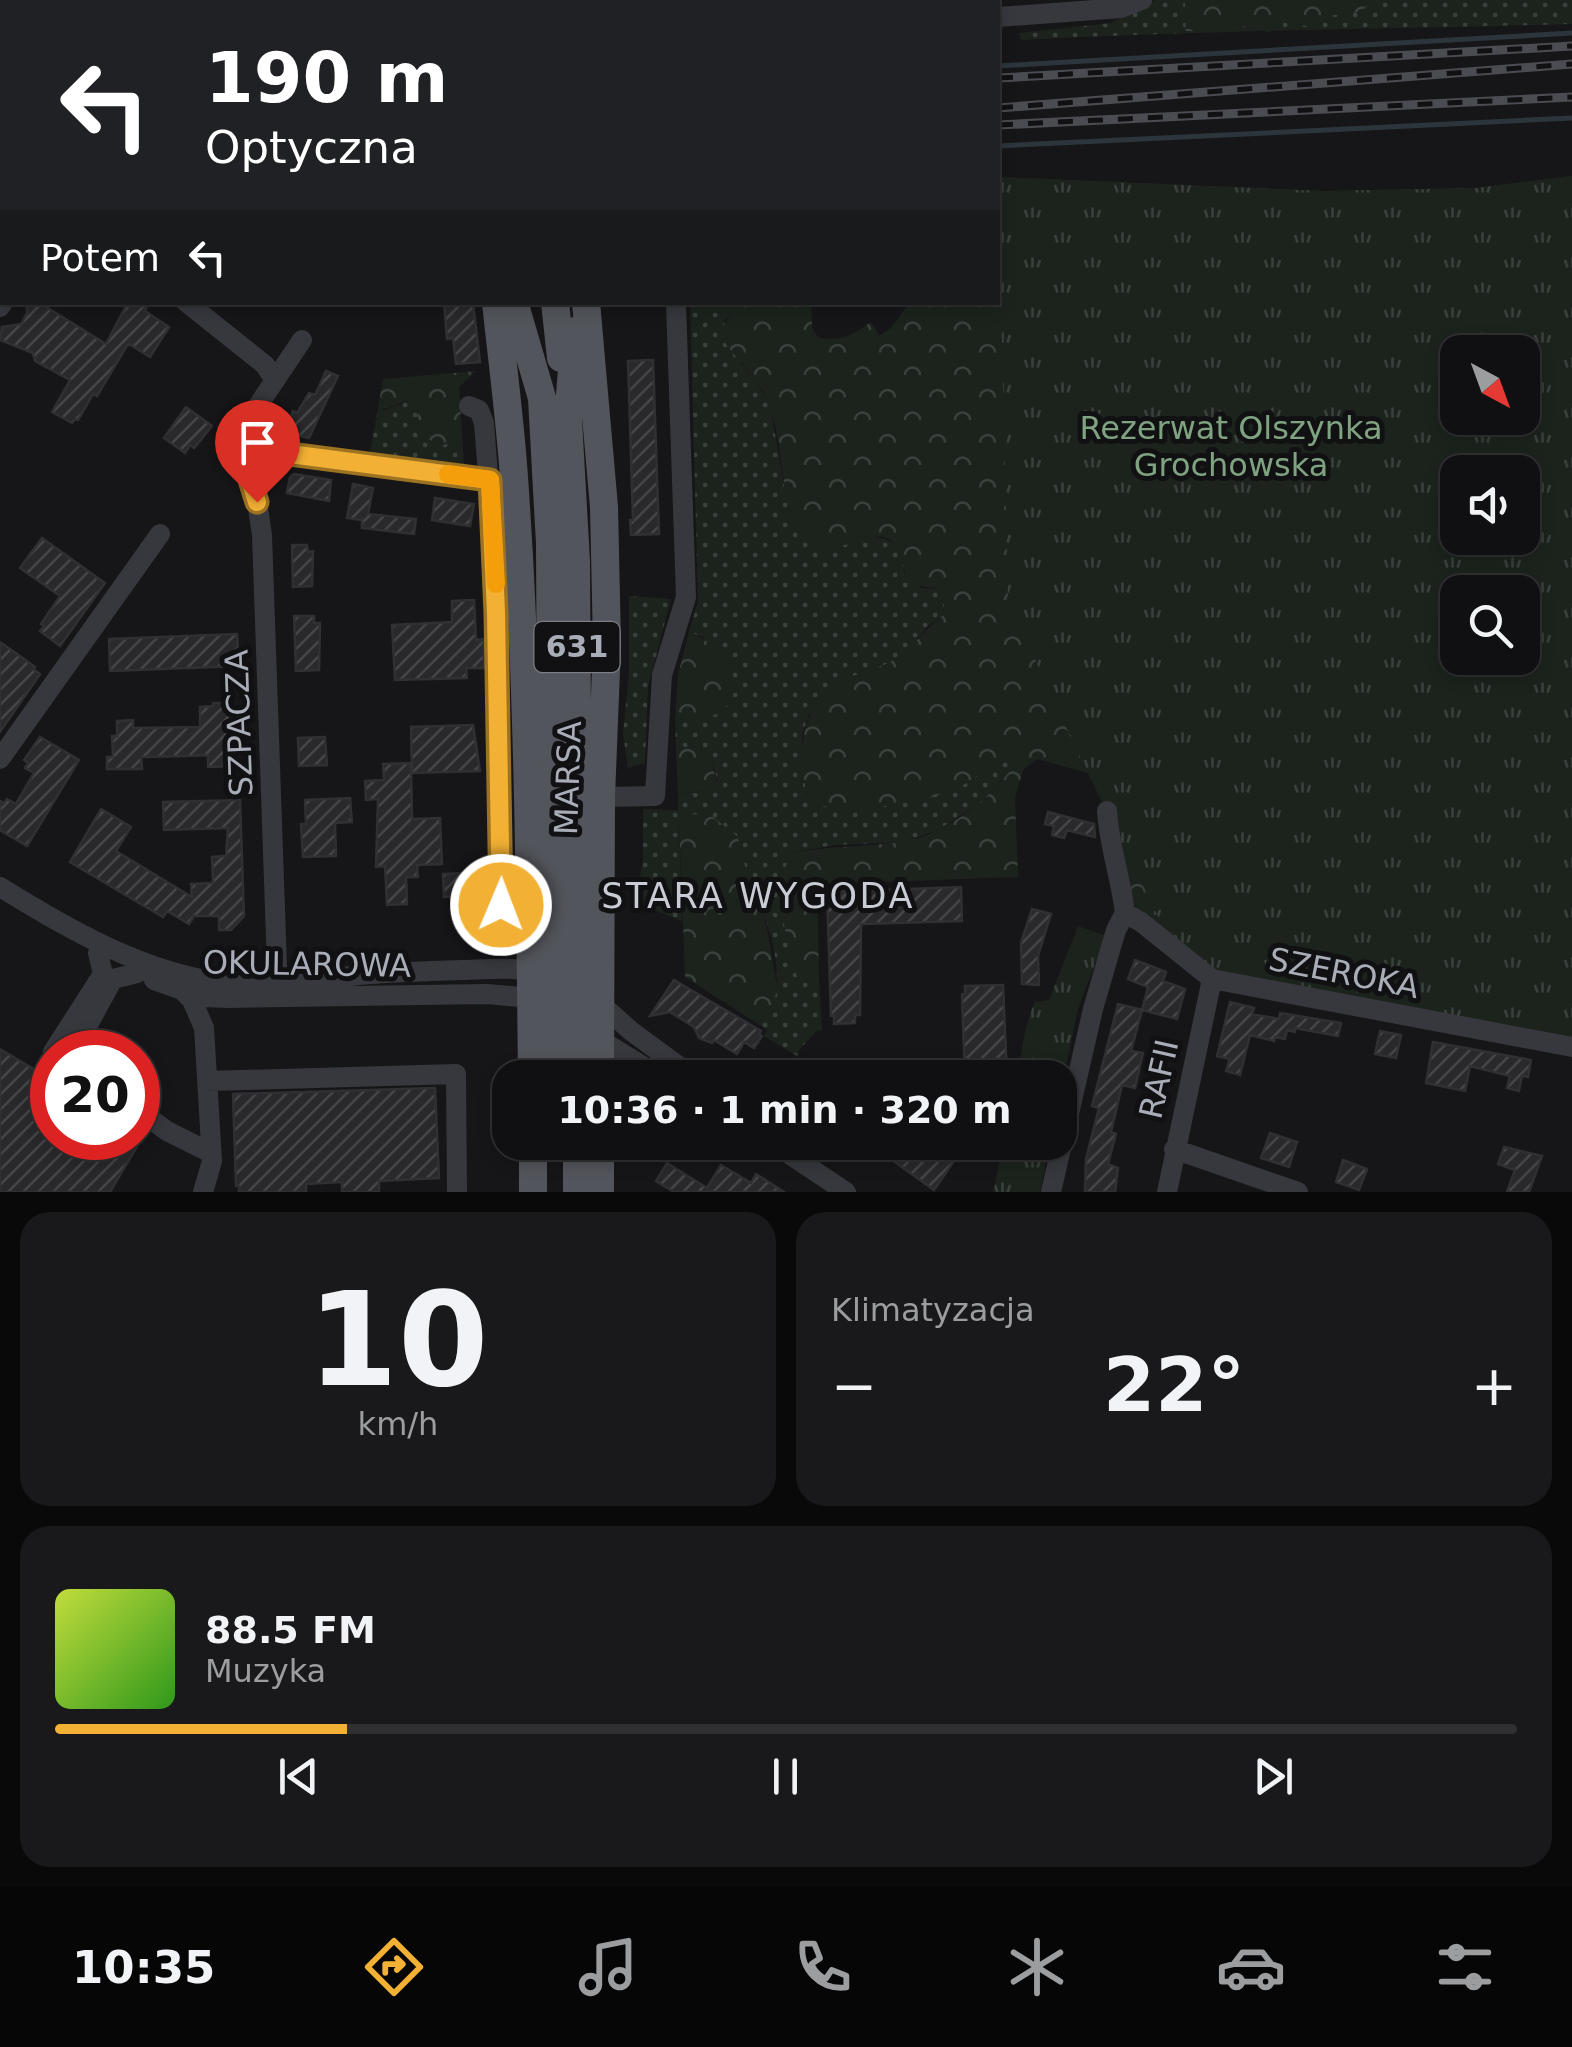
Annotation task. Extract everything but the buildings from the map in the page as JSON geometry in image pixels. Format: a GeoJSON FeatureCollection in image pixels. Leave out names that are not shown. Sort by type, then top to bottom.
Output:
{"type":"FeatureCollection","features":[{"type":"Feature","properties":{"kind":"main road","name":"MARSA"},"geometry":{"type":"LineString","coordinates":[[496,305],[514,476],[531,931],[532,1060]]}},
{"type":"Feature","properties":{"kind":"main road"},"geometry":{"type":"LineString","coordinates":[[515,305],[542,398]]}},
{"type":"Feature","properties":{"kind":"main road","name":"631"},"geometry":{"type":"LineString","coordinates":[[528,305],[542,398],[564,734],[577,1060]]}},
{"type":"Feature","properties":{"kind":"main road","name":"631"},"geometry":{"type":"LineString","coordinates":[[553,1060],[564,734],[576,561],[568,420],[555,305]]}},
{"type":"Feature","properties":{"kind":"main road"},"geometry":{"type":"LineString","coordinates":[[568,420],[575,305]]}},
{"type":"Feature","properties":{"kind":"main road","name":"MARSA"},"geometry":{"type":"LineString","coordinates":[[586,305],[604,507],[607,644],[600,797],[600,1060]]}},
{"type":"Feature","properties":{"kind":"main road"},"geometry":{"type":"LineString","coordinates":[[533,1160],[533,1192]]}},
{"type":"Feature","properties":{"kind":"main road"},"geometry":{"type":"LineString","coordinates":[[552,1160],[552,1192]]}},
{"type":"Feature","properties":{"kind":"main road"},"geometry":{"type":"LineString","coordinates":[[577,1192],[578,1160]]}},
{"type":"Feature","properties":{"kind":"main road"},"geometry":{"type":"LineString","coordinates":[[600,1160],[600,1192]]}},
{"type":"Feature","properties":{"kind":"street"},"geometry":{"type":"LineString","coordinates":[[1000,17],[1120,8],[1142,0]]}},
{"type":"Feature","properties":{"kind":"street"},"geometry":{"type":"LineString","coordinates":[[190,305],[264,364],[274,379]]}},
{"type":"Feature","properties":{"kind":"street"},"geometry":{"type":"LineString","coordinates":[[600,797],[655,796],[662,675],[686,597],[676,305]]}},
{"type":"Feature","properties":{"kind":"street"},"geometry":{"type":"LineString","coordinates":[[302,340],[248,417],[244,448],[490,480]]}},
{"type":"Feature","properties":{"kind":"street"},"geometry":{"type":"LineString","coordinates":[[469,406],[483,416],[496,577],[503,878],[498,931]]}},
{"type":"Feature","properties":{"kind":"street","name":"SZPACZA"},"geometry":{"type":"LineString","coordinates":[[244,448],[262,534],[278,991]]}},
{"type":"Feature","properties":{"kind":"street"},"geometry":{"type":"LineString","coordinates":[[0,760],[160,534]]}},
{"type":"Feature","properties":{"kind":"street"},"geometry":{"type":"LineString","coordinates":[[1052,1192],[1093,1009],[1116,930],[1125,913],[1107,811]]}},
{"type":"Feature","properties":{"kind":"street","name":"OKULAROWA"},"geometry":{"type":"LineString","coordinates":[[0,888],[43,913],[164,970],[206,982],[278,991],[487,994],[531,984]]}},
{"type":"Feature","properties":{"kind":"street","name":"OKULAROWA"},"geometry":{"type":"LineString","coordinates":[[43,913],[98,953],[202,996],[229,998],[363,975],[486,969],[531,984]]}},
{"type":"Feature","properties":{"kind":"street","name":"SZEROKA"},"geometry":{"type":"LineString","coordinates":[[1125,913],[1212,979],[1572,1047]]}},
{"type":"Feature","properties":{"kind":"street"},"geometry":{"type":"LineString","coordinates":[[486,969],[515,953],[531,931]]}},
{"type":"Feature","properties":{"kind":"street"},"geometry":{"type":"LineString","coordinates":[[68,1030],[103,974],[98,953]]}},
{"type":"Feature","properties":{"kind":"street"},"geometry":{"type":"LineString","coordinates":[[86,1030],[112,980],[138,972]]}},
{"type":"Feature","properties":{"kind":"street","name":"RAFII"},"geometry":{"type":"LineString","coordinates":[[1167,1192],[1212,979]]}},
{"type":"Feature","properties":{"kind":"street"},"geometry":{"type":"LineString","coordinates":[[531,984],[579,989],[670,1060]]}},
{"type":"Feature","properties":{"kind":"street"},"geometry":{"type":"LineString","coordinates":[[531,984],[600,1039],[634,1060]]}},
{"type":"Feature","properties":{"kind":"street"},"geometry":{"type":"LineString","coordinates":[[182,990],[192,1000],[204,1028],[211,1142],[210,1172],[202,1192]]}},
{"type":"Feature","properties":{"kind":"street"},"geometry":{"type":"LineString","coordinates":[[204,1028],[212,1010],[229,998]]}},
{"type":"Feature","properties":{"kind":"street"},"geometry":{"type":"LineString","coordinates":[[207,1081],[456,1074],[458,1192]]}},
{"type":"Feature","properties":{"kind":"street"},"geometry":{"type":"LineString","coordinates":[[1174,1149],[1298,1192]]}},
{"type":"Feature","properties":{"kind":"street"},"geometry":{"type":"LineString","coordinates":[[798,1160],[846,1192]]}},
{"type":"Feature","properties":{"kind":"green space"},"geometry":{"type":"Polygon","coordinates":[[[1155,0],[1185,0],[1186,31],[1213,32],[1235,24],[1264,31],[1021,40],[1019,33],[1111,23],[1155,0]]]}},
{"type":"Feature","properties":{"kind":"green space"},"geometry":{"type":"Polygon","coordinates":[[[1185,0],[1371,0],[1362,12],[1331,15],[1316,27],[1283,22],[1270,32],[1236,24],[1214,32],[1186,31],[1185,0]]]}},
{"type":"Feature","properties":{"kind":"green space"},"geometry":{"type":"Polygon","coordinates":[[[1371,0],[1572,0],[1572,24],[1271,31],[1282,22],[1316,27],[1331,15],[1362,12],[1371,0]]]}},
{"type":"Feature","properties":{"kind":"green space","name":"Rezerwat Olszynka Grochowska"},"geometry":{"type":"Polygon","coordinates":[[[1572,176],[1572,1042],[1206,972],[1136,910],[1096,775],[1037,759],[1023,770],[1015,798],[1018,877],[817,884],[819,981],[798,980],[782,900],[785,868],[791,853],[901,842],[935,832],[966,814],[1016,764],[1006,753],[955,789],[903,803],[840,808],[810,801],[803,750],[806,726],[816,705],[845,680],[902,654],[946,613],[940,589],[909,584],[901,554],[889,539],[874,537],[824,547],[816,545],[794,522],[769,404],[758,383],[720,334],[734,312],[753,305],[811,305],[812,328],[818,337],[833,339],[846,337],[871,322],[879,336],[891,328],[908,305],[1000,305],[1000,177],[1323,191],[1476,188],[1572,176]]]}},
{"type":"Feature","properties":{"kind":"green space","name":"Rezerwat Olszynka Grochowska"},"geometry":{"type":"Polygon","coordinates":[[[1572,176],[1572,1042],[1206,972],[1169,939],[1008,600],[1000,177],[1323,191],[1476,188],[1572,176]]]}},
{"type":"Feature","properties":{"kind":"green space"},"geometry":{"type":"Polygon","coordinates":[[[690,305],[746,305],[724,320],[742,365],[770,405],[794,522],[816,545],[859,538],[886,539],[896,545],[902,556],[904,573],[921,588],[940,589],[946,613],[927,627],[909,651],[809,714],[802,735],[806,794],[837,808],[882,806],[953,790],[1006,753],[1017,764],[980,803],[938,830],[903,842],[834,845],[790,853],[798,980],[819,981],[822,1030],[816,1031],[799,1050],[799,1057],[764,1036],[767,1030],[757,1023],[773,998],[777,970],[768,927],[746,884],[745,866],[679,818],[682,921],[639,904],[636,899],[643,860],[643,809],[678,810],[678,794],[702,792],[718,781],[710,757],[701,747],[676,748],[675,720],[709,717],[704,637],[689,632],[698,601],[690,305]]]}},
{"type":"Feature","properties":{"kind":"green space"},"geometry":{"type":"Polygon","coordinates":[[[476,371],[459,387],[462,433],[449,444],[430,440],[414,428],[420,406],[416,402],[378,409],[383,379],[476,371]]]}},
{"type":"Feature","properties":{"kind":"green space"},"geometry":{"type":"Polygon","coordinates":[[[411,400],[420,405],[417,433],[444,445],[462,433],[464,469],[370,452],[378,409],[411,400]]]}},
{"type":"Feature","properties":{"kind":"green space"},"geometry":{"type":"Polygon","coordinates":[[[629,596],[671,599],[648,687],[645,763],[628,768],[623,734],[629,672],[629,596]]]}},
{"type":"Feature","properties":{"kind":"green space"},"geometry":{"type":"Polygon","coordinates":[[[689,632],[720,654],[733,677],[734,689],[731,701],[716,714],[675,720],[678,675],[689,632]]]}},
{"type":"Feature","properties":{"kind":"green space"},"geometry":{"type":"Polygon","coordinates":[[[700,747],[710,757],[718,786],[714,790],[678,794],[676,748],[700,747]]]}},
{"type":"Feature","properties":{"kind":"green space"},"geometry":{"type":"Polygon","coordinates":[[[679,817],[713,817],[737,836],[744,856],[746,891],[762,912],[777,987],[774,1003],[757,1023],[685,977],[679,817]]]}},
{"type":"Feature","properties":{"kind":"green space"},"geometry":{"type":"Polygon","coordinates":[[[1078,926],[1106,936],[1078,1008],[1067,1060],[1020,1060],[1035,1002],[1049,1000],[1078,926]]]}},
{"type":"Feature","properties":{"kind":"green space"},"geometry":{"type":"Polygon","coordinates":[[[1000,1160],[1047,1160],[1040,1192],[993,1192],[1000,1160]]]}},
{"type":"Feature","properties":{"kind":"waterway"},"geometry":{"type":"LineString","coordinates":[[1000,66],[1572,33]]}},
{"type":"Feature","properties":{"kind":"waterway"},"geometry":{"type":"LineString","coordinates":[[1000,146],[1572,118]]}},
{"type":"Feature","properties":{"kind":"railway"},"geometry":{"type":"LineString","coordinates":[[1000,78],[1572,46]]}},
{"type":"Feature","properties":{"kind":"railway"},"geometry":{"type":"LineString","coordinates":[[1000,108],[1572,64]]}},
{"type":"Feature","properties":{"kind":"railway"},"geometry":{"type":"LineString","coordinates":[[1000,125],[1572,97]]}},
{"type":"Feature","properties":{"kind":"slow traffic"},"geometry":{"type":"LineString","coordinates":[[448,474],[490,480],[496,584]]}},
{"type":"Feature","properties":{"kind":"district","name":"STARA WYGODA"},"geometry":{"type":"Point","coordinates":[758,896]}},
{"type":"Feature","properties":{"kind":"route"},"geometry":{"type":"LineString","coordinates":[[257,502],[244,448],[490,480],[501,905]]}}]}
